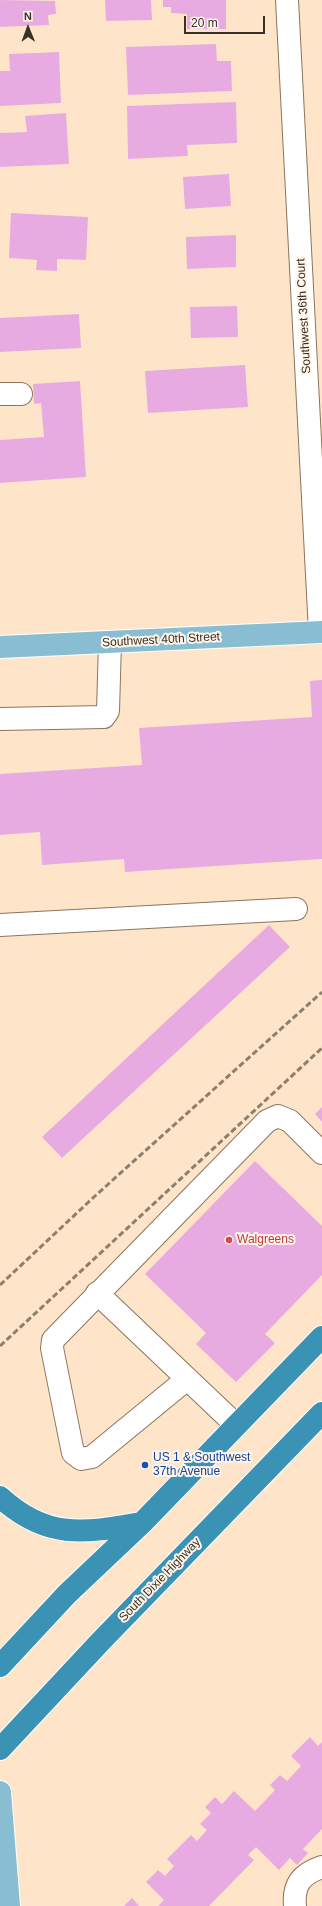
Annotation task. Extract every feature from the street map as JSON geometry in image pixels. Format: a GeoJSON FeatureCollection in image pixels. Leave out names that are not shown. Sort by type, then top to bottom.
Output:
{"type":"FeatureCollection","features":[{"type":"Feature","properties":{"kind":"highway"},"geometry":{"type":"LineString","coordinates":[[0,1666],[68,1594],[142,1523],[322,1337]]}},
{"type":"Feature","properties":{"kind":"highway","name":"South Dixie Highway"},"geometry":{"type":"LineString","coordinates":[[0,1749],[101,1641],[322,1413]]}},
{"type":"Feature","properties":{"kind":"highway"},"geometry":{"type":"LineString","coordinates":[[0,1497],[12,1508],[37,1522],[68,1531],[94,1531],[142,1523]]}},
{"type":"Feature","properties":{"kind":"main road","name":"Southwest 40th Street"},"geometry":{"type":"LineString","coordinates":[[0,647],[321,632]]}},
{"type":"Feature","properties":{"kind":"main road"},"geometry":{"type":"LineString","coordinates":[[0,1792],[6,1901]]}},
{"type":"Feature","properties":{"kind":"street","name":"Southwest 36th Court"},"geometry":{"type":"LineString","coordinates":[[287,0],[317,448],[321,632]]}},
{"type":"Feature","properties":{"kind":"street"},"geometry":{"type":"LineString","coordinates":[[0,394],[21,394]]}},
{"type":"Feature","properties":{"kind":"street"},"geometry":{"type":"LineString","coordinates":[[0,719],[104,717],[108,711],[110,642]]}},
{"type":"Feature","properties":{"kind":"street"},"geometry":{"type":"LineString","coordinates":[[0,925],[296,909]]}},
{"type":"Feature","properties":{"kind":"street"},"geometry":{"type":"LineString","coordinates":[[187,1379],[92,1457],[81,1459],[73,1454],[52,1348],[53,1340],[267,1121],[278,1116],[290,1121],[322,1153]]}},
{"type":"Feature","properties":{"kind":"street"},"geometry":{"type":"LineString","coordinates":[[98,1293],[236,1425]]}},
{"type":"Feature","properties":{"kind":"street"},"geometry":{"type":"LineString","coordinates":[[295,1906],[294,1894],[296,1885],[316,1869],[322,1867]]}},
{"type":"Feature","properties":{"kind":"building"},"geometry":{"type":"Polygon","coordinates":[[[0,0],[55,1],[56,14],[48,15],[49,25],[0,27],[0,0]]]}},
{"type":"Feature","properties":{"kind":"building"},"geometry":{"type":"Polygon","coordinates":[[[105,0],[151,0],[152,20],[106,21],[105,0]]]}},
{"type":"Feature","properties":{"kind":"building"},"geometry":{"type":"Polygon","coordinates":[[[163,0],[226,0],[226,29],[187,29],[187,14],[171,13],[171,7],[163,7],[163,0]]]}},
{"type":"Feature","properties":{"kind":"building"},"geometry":{"type":"Polygon","coordinates":[[[216,44],[217,61],[231,61],[232,91],[128,95],[126,47],[216,44]]]}},
{"type":"Feature","properties":{"kind":"building"},"geometry":{"type":"Polygon","coordinates":[[[59,52],[61,103],[0,106],[0,71],[10,71],[9,54],[59,52]]]}},
{"type":"Feature","properties":{"kind":"building"},"geometry":{"type":"Polygon","coordinates":[[[236,102],[237,143],[187,145],[188,156],[128,159],[127,106],[236,102]]]}},
{"type":"Feature","properties":{"kind":"building"},"geometry":{"type":"Polygon","coordinates":[[[66,113],[69,164],[0,167],[0,133],[27,132],[25,116],[66,113]]]}},
{"type":"Feature","properties":{"kind":"building"},"geometry":{"type":"Polygon","coordinates":[[[229,174],[231,206],[185,209],[183,177],[229,174]]]}},
{"type":"Feature","properties":{"kind":"building"},"geometry":{"type":"Polygon","coordinates":[[[11,213],[88,217],[86,260],[57,259],[57,271],[36,270],[37,260],[9,258],[11,213]]]}},
{"type":"Feature","properties":{"kind":"building"},"geometry":{"type":"Polygon","coordinates":[[[236,235],[236,267],[187,269],[186,237],[236,235]]]}},
{"type":"Feature","properties":{"kind":"building"},"geometry":{"type":"Polygon","coordinates":[[[237,306],[238,337],[191,338],[190,307],[237,306]]]}},
{"type":"Feature","properties":{"kind":"building"},"geometry":{"type":"Polygon","coordinates":[[[79,314],[81,348],[0,352],[0,318],[79,314]]]}},
{"type":"Feature","properties":{"kind":"building"},"geometry":{"type":"Polygon","coordinates":[[[245,365],[248,407],[148,413],[145,371],[245,365]]]}},
{"type":"Feature","properties":{"kind":"building"},"geometry":{"type":"Polygon","coordinates":[[[80,381],[86,477],[0,483],[0,440],[44,437],[41,403],[34,404],[33,384],[80,381]]]}},
{"type":"Feature","properties":{"kind":"building"},"geometry":{"type":"Polygon","coordinates":[[[322,680],[322,859],[125,872],[124,859],[42,865],[40,832],[0,835],[0,774],[142,765],[139,728],[312,717],[310,681],[322,680]]]}},
{"type":"Feature","properties":{"kind":"building"},"geometry":{"type":"Polygon","coordinates":[[[269,925],[290,947],[62,1158],[42,1137],[269,925]]]}},
{"type":"Feature","properties":{"kind":"building"},"geometry":{"type":"Polygon","coordinates":[[[322,1107],[322,1122],[315,1114],[322,1107]]]}},
{"type":"Feature","properties":{"kind":"building","name":"Walgreens"},"geometry":{"type":"Polygon","coordinates":[[[255,1161],[322,1226],[322,1275],[265,1334],[275,1343],[236,1382],[196,1344],[206,1333],[145,1274],[255,1161]]]}},
{"type":"Feature","properties":{"kind":"building"},"geometry":{"type":"Polygon","coordinates":[[[310,1737],[318,1746],[322,1742],[322,1829],[303,1849],[308,1853],[297,1865],[290,1858],[279,1870],[256,1847],[248,1855],[254,1860],[209,1906],[158,1906],[164,1900],[146,1882],[158,1870],[165,1876],[174,1866],[167,1859],[191,1835],[197,1841],[207,1830],[200,1824],[211,1813],[205,1807],[215,1797],[222,1804],[234,1791],[255,1811],[275,1790],[270,1785],[280,1775],[287,1781],[301,1766],[291,1756],[310,1737]]]}},
{"type":"Feature","properties":{"kind":"building"},"geometry":{"type":"Polygon","coordinates":[[[132,1898],[139,1906],[124,1906],[132,1898]]]}},
{"type":"Feature","properties":{"kind":"railway"},"geometry":{"type":"LineString","coordinates":[[0,1285],[95,1196],[322,992]]}},
{"type":"Feature","properties":{"kind":"railway"},"geometry":{"type":"LineString","coordinates":[[0,1346],[322,1048]]}},
{"type":"Feature","properties":{"kind":"place","name":"Walgreens"},"geometry":{"type":"Point","coordinates":[229,1240]}},
{"type":"Feature","properties":{"kind":"place","name":"US 1 & Southwest 37th Avenue"},"geometry":{"type":"Point","coordinates":[145,1465]}}]}
